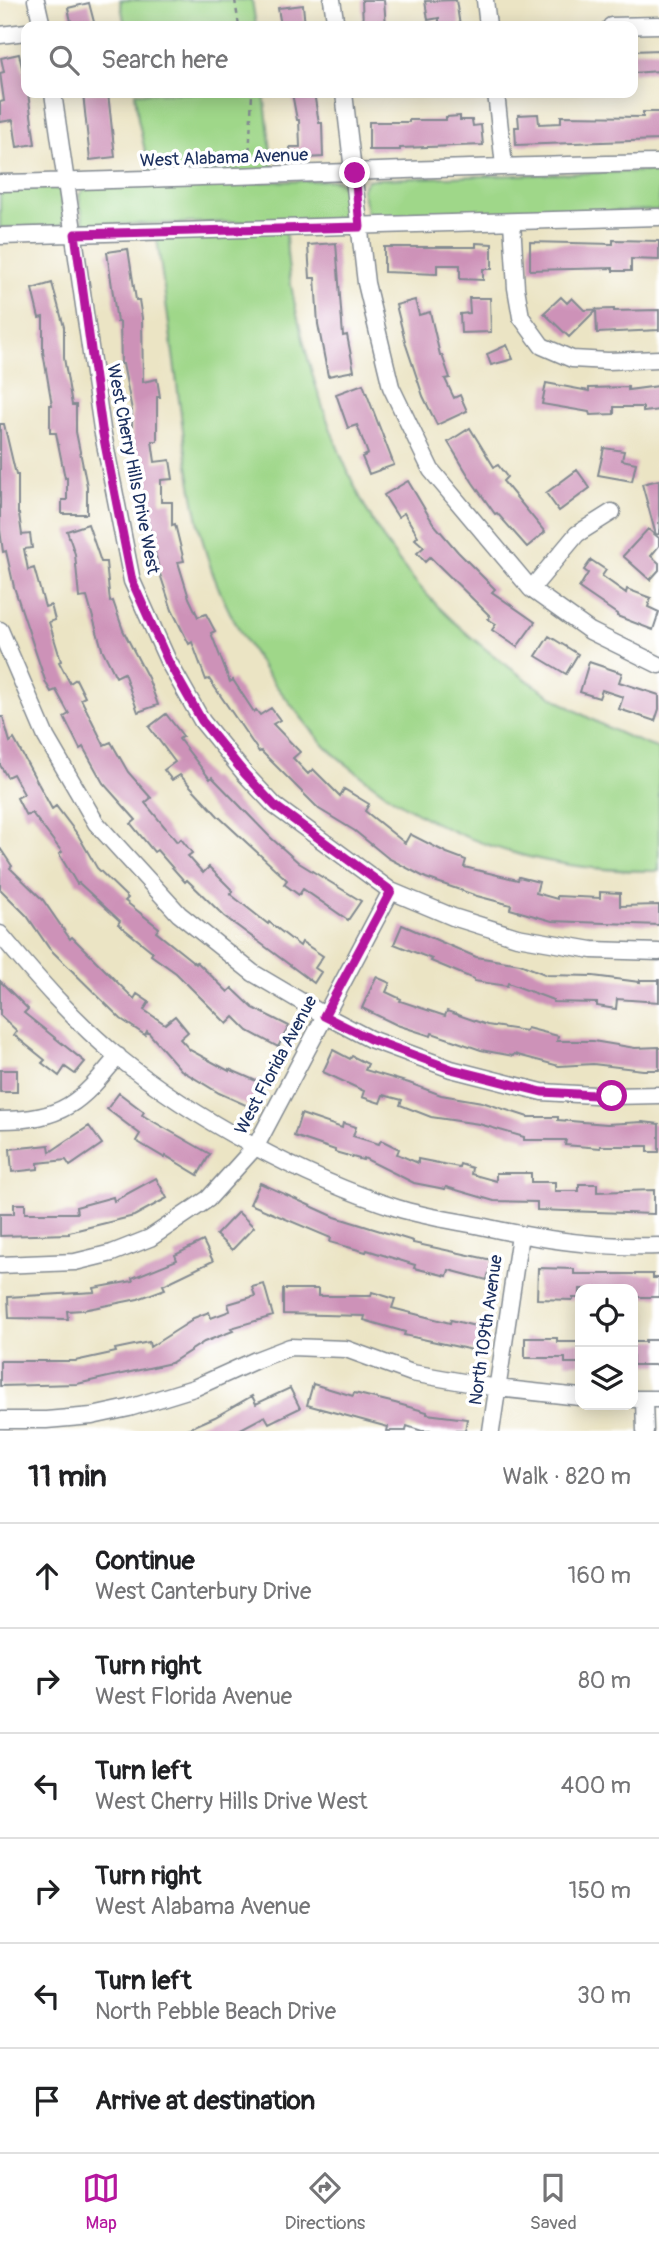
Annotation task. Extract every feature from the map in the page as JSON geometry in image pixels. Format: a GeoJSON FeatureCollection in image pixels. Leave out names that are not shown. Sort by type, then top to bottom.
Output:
{"type":"FeatureCollection","features":[{"type":"Feature","properties":{"kind":"street"},"geometry":{"type":"LineString","coordinates":[[36,0],[41,21]]}},
{"type":"Feature","properties":{"kind":"street"},"geometry":{"type":"LineString","coordinates":[[332,0],[335,21]]}},
{"type":"Feature","properties":{"kind":"street"},"geometry":{"type":"LineString","coordinates":[[485,0],[487,21]]}},
{"type":"Feature","properties":{"kind":"street"},"geometry":{"type":"LineString","coordinates":[[638,25],[659,25]]}},
{"type":"Feature","properties":{"kind":"street"},"geometry":{"type":"LineString","coordinates":[[0,36],[21,33]]}},
{"type":"Feature","properties":{"kind":"street","name":"West Cherry Hills Drive West"},"geometry":{"type":"LineString","coordinates":[[54,98],[102,429],[132,581],[168,661],[202,721],[275,806],[391,891],[453,917],[517,937],[592,950],[659,952]]}},
{"type":"Feature","properties":{"kind":"street"},"geometry":{"type":"LineString","coordinates":[[345,98],[366,283],[391,387],[431,470],[531,589],[590,631],[659,664]]}},
{"type":"Feature","properties":{"kind":"street"},"geometry":{"type":"LineString","coordinates":[[497,98],[504,166]]}},
{"type":"Feature","properties":{"kind":"street","name":"West Alabama Avenue"},"geometry":{"type":"LineString","coordinates":[[0,183],[659,163]]}},
{"type":"Feature","properties":{"kind":"street"},"geometry":{"type":"LineString","coordinates":[[0,236],[659,217]]}},
{"type":"Feature","properties":{"kind":"street"},"geometry":{"type":"LineString","coordinates":[[512,222],[516,288],[521,317],[542,346],[572,359],[659,359]]}},
{"type":"Feature","properties":{"kind":"street"},"geometry":{"type":"LineString","coordinates":[[531,589],[577,534],[612,512]]}},
{"type":"Feature","properties":{"kind":"street"},"geometry":{"type":"LineString","coordinates":[[0,630],[46,737],[96,823],[179,914],[253,973],[324,1016],[370,1039],[451,1069],[542,1092],[612,1096],[659,1095]]}},
{"type":"Feature","properties":{"kind":"street","name":"West Florida Avenue"},"geometry":{"type":"LineString","coordinates":[[0,1265],[75,1262],[113,1254],[150,1238],[208,1199],[256,1146],[391,891]]}},
{"type":"Feature","properties":{"kind":"street"},"geometry":{"type":"LineString","coordinates":[[0,934],[47,988],[118,1056],[186,1106],[324,1182],[399,1209],[520,1235],[615,1247],[659,1245]]}},
{"type":"Feature","properties":{"kind":"street"},"geometry":{"type":"LineString","coordinates":[[0,1120],[43,1116],[70,1106],[87,1094],[118,1056]]}},
{"type":"Feature","properties":{"kind":"street","name":"North 109th Avenue"},"geometry":{"type":"LineString","coordinates":[[491,1431],[520,1235]]}},
{"type":"Feature","properties":{"kind":"street"},"geometry":{"type":"LineString","coordinates":[[0,1420],[46,1426],[130,1408],[194,1388],[290,1347],[346,1349],[412,1373],[497,1388],[575,1396]]}},
{"type":"Feature","properties":{"kind":"street"},"geometry":{"type":"LineString","coordinates":[[645,1399],[645,1431]]}},
{"type":"Feature","properties":{"kind":"path"},"geometry":{"type":"LineString","coordinates":[[235,0],[238,21]]}},
{"type":"Feature","properties":{"kind":"path"},"geometry":{"type":"LineString","coordinates":[[250,168],[252,98]]}},
{"type":"Feature","properties":{"kind":"green space"},"geometry":{"type":"Polygon","coordinates":[[[120,0],[252,0],[255,21],[124,21],[120,0]]]}},
{"type":"Feature","properties":{"kind":"green space"},"geometry":{"type":"Polygon","coordinates":[[[136,98],[265,98],[274,176],[151,179],[136,98]]]}},
{"type":"Feature","properties":{"kind":"green space"},"geometry":{"type":"Polygon","coordinates":[[[659,171],[659,210],[374,218],[367,212],[362,189],[368,180],[374,179],[659,171]]]}},
{"type":"Feature","properties":{"kind":"green space"},"geometry":{"type":"Polygon","coordinates":[[[336,180],[345,185],[348,194],[348,213],[340,220],[87,225],[83,220],[79,195],[86,187],[336,180]]]}},
{"type":"Feature","properties":{"kind":"green space"},"geometry":{"type":"Polygon","coordinates":[[[0,188],[56,188],[60,191],[64,220],[60,226],[0,228],[0,188]]]}},
{"type":"Feature","properties":{"kind":"green space"},"geometry":{"type":"Polygon","coordinates":[[[286,229],[293,295],[315,382],[331,431],[374,524],[411,576],[440,608],[508,666],[584,715],[659,749],[659,871],[580,866],[505,851],[434,822],[400,803],[326,747],[276,686],[241,633],[213,575],[197,517],[156,232],[286,229]]]}},
{"type":"Feature","properties":{"kind":"building"},"geometry":{"type":"Polygon","coordinates":[[[362,0],[384,0],[386,21],[363,21],[362,0]]]}},
{"type":"Feature","properties":{"kind":"building"},"geometry":{"type":"Polygon","coordinates":[[[456,0],[459,21],[439,21],[439,18],[428,20],[425,1],[456,0]]]}},
{"type":"Feature","properties":{"kind":"building"},"geometry":{"type":"Polygon","coordinates":[[[89,3],[94,21],[71,21],[68,8],[89,3]]]}},
{"type":"Feature","properties":{"kind":"building"},"geometry":{"type":"Polygon","coordinates":[[[303,5],[305,21],[280,21],[278,8],[303,5]]]}},
{"type":"Feature","properties":{"kind":"building"},"geometry":{"type":"Polygon","coordinates":[[[659,50],[659,71],[638,73],[638,51],[659,50]]]}},
{"type":"Feature","properties":{"kind":"building"},"geometry":{"type":"Polygon","coordinates":[[[19,54],[21,98],[29,98],[35,144],[17,147],[13,120],[0,122],[0,102],[4,101],[1,58],[19,54]]]}},
{"type":"Feature","properties":{"kind":"building"},"geometry":{"type":"Polygon","coordinates":[[[84,98],[109,98],[115,157],[90,160],[84,98]]]}},
{"type":"Feature","properties":{"kind":"building"},"geometry":{"type":"Polygon","coordinates":[[[293,98],[315,98],[319,123],[322,123],[323,157],[291,159],[290,147],[300,147],[293,98]]]}},
{"type":"Feature","properties":{"kind":"building"},"geometry":{"type":"Polygon","coordinates":[[[643,112],[659,112],[659,140],[516,145],[515,127],[519,127],[518,115],[538,114],[539,124],[561,123],[561,116],[643,117],[643,112]]]}},
{"type":"Feature","properties":{"kind":"building"},"geometry":{"type":"Polygon","coordinates":[[[460,116],[460,120],[472,120],[473,126],[481,125],[483,145],[369,150],[369,122],[446,120],[446,117],[460,116]]]}},
{"type":"Feature","properties":{"kind":"building"},"geometry":{"type":"Polygon","coordinates":[[[613,240],[659,241],[659,260],[631,259],[631,271],[613,271],[613,268],[530,270],[530,242],[613,244],[613,240]]]}},
{"type":"Feature","properties":{"kind":"building"},"geometry":{"type":"Polygon","coordinates":[[[336,243],[343,336],[347,335],[354,371],[328,376],[318,324],[315,278],[310,278],[308,245],[336,243]]]}},
{"type":"Feature","properties":{"kind":"building"},"geometry":{"type":"Polygon","coordinates":[[[476,243],[492,244],[492,269],[483,269],[483,280],[460,279],[460,265],[437,265],[437,274],[384,272],[384,247],[476,247],[476,243]]]}},
{"type":"Feature","properties":{"kind":"building"},"geometry":{"type":"Polygon","coordinates":[[[128,249],[136,300],[139,300],[142,318],[143,382],[157,379],[160,397],[157,397],[157,441],[152,441],[155,462],[170,460],[173,479],[161,480],[161,502],[172,502],[172,525],[175,524],[184,561],[178,562],[189,598],[198,617],[206,614],[215,631],[211,633],[230,682],[233,680],[254,712],[256,710],[260,715],[271,708],[280,720],[273,724],[300,752],[293,758],[308,774],[313,769],[340,796],[344,789],[369,804],[365,811],[405,843],[410,834],[466,860],[464,867],[518,880],[519,877],[539,882],[536,893],[557,899],[557,896],[600,898],[600,892],[620,893],[620,906],[659,905],[659,925],[552,921],[510,909],[511,905],[426,878],[388,858],[355,831],[319,809],[261,751],[259,752],[209,679],[206,680],[192,642],[189,644],[172,610],[160,574],[148,522],[143,522],[142,483],[139,484],[132,441],[132,410],[121,364],[120,322],[117,322],[107,252],[128,249]]]}},
{"type":"Feature","properties":{"kind":"building"},"geometry":{"type":"Polygon","coordinates":[[[52,283],[64,327],[64,358],[72,405],[76,405],[76,432],[87,486],[87,514],[62,514],[62,500],[67,500],[67,477],[65,478],[56,433],[50,433],[52,405],[43,352],[43,317],[39,318],[32,289],[52,283]]]}},
{"type":"Feature","properties":{"kind":"building"},"geometry":{"type":"Polygon","coordinates":[[[561,297],[567,303],[572,298],[584,310],[614,309],[614,311],[659,310],[659,330],[597,333],[596,310],[569,337],[544,313],[561,297]]]}},
{"type":"Feature","properties":{"kind":"building"},"geometry":{"type":"Polygon","coordinates":[[[469,298],[490,298],[491,332],[461,333],[460,314],[470,313],[469,298]]]}},
{"type":"Feature","properties":{"kind":"building"},"geometry":{"type":"Polygon","coordinates":[[[415,300],[419,315],[430,312],[440,355],[450,378],[445,379],[454,398],[460,395],[467,411],[437,425],[423,396],[396,305],[415,300]]]}},
{"type":"Feature","properties":{"kind":"building"},"geometry":{"type":"Polygon","coordinates":[[[507,345],[513,359],[491,365],[487,354],[507,345]]]}},
{"type":"Feature","properties":{"kind":"building"},"geometry":{"type":"Polygon","coordinates":[[[546,383],[589,391],[589,388],[628,387],[628,390],[659,386],[659,410],[643,412],[643,407],[614,407],[614,414],[590,415],[589,412],[542,404],[546,383]]]}},
{"type":"Feature","properties":{"kind":"building"},"geometry":{"type":"Polygon","coordinates":[[[363,384],[394,465],[369,474],[362,457],[368,454],[357,425],[348,428],[336,394],[363,384]]]}},
{"type":"Feature","properties":{"kind":"building"},"geometry":{"type":"Polygon","coordinates":[[[0,424],[4,424],[18,475],[18,514],[22,535],[30,534],[32,548],[24,549],[28,570],[34,568],[45,607],[51,605],[55,620],[49,622],[61,661],[59,662],[70,683],[76,679],[85,697],[81,699],[104,745],[111,742],[128,772],[151,798],[145,803],[177,842],[181,839],[192,853],[188,856],[203,873],[209,867],[233,891],[230,894],[268,924],[269,922],[300,946],[302,942],[323,956],[315,968],[321,972],[314,983],[224,916],[187,880],[185,882],[157,850],[154,852],[131,824],[136,820],[103,783],[83,747],[80,749],[64,717],[69,714],[56,690],[51,692],[46,683],[14,587],[6,551],[3,552],[0,530],[0,424]]]}},
{"type":"Feature","properties":{"kind":"building"},"geometry":{"type":"Polygon","coordinates":[[[470,428],[494,467],[498,465],[507,477],[503,481],[545,532],[527,547],[497,513],[495,514],[448,442],[470,428]]]}},
{"type":"Feature","properties":{"kind":"building"},"geometry":{"type":"Polygon","coordinates":[[[604,448],[624,451],[622,460],[636,463],[632,481],[598,475],[604,448]]]}},
{"type":"Feature","properties":{"kind":"building"},"geometry":{"type":"Polygon","coordinates":[[[577,470],[590,488],[559,511],[546,493],[577,470]]]}},
{"type":"Feature","properties":{"kind":"building"},"geometry":{"type":"Polygon","coordinates":[[[659,480],[659,534],[656,535],[642,484],[659,480]]]}},
{"type":"Feature","properties":{"kind":"building"},"geometry":{"type":"Polygon","coordinates":[[[408,481],[433,523],[495,589],[492,592],[535,622],[517,647],[492,630],[496,624],[488,619],[490,616],[430,557],[425,562],[417,553],[424,547],[415,539],[418,536],[404,513],[398,517],[384,495],[408,481]]]}},
{"type":"Feature","properties":{"kind":"building"},"geometry":{"type":"Polygon","coordinates":[[[88,524],[101,562],[106,562],[110,602],[113,601],[123,630],[148,678],[158,705],[138,712],[124,673],[116,677],[102,649],[87,597],[79,598],[75,554],[67,531],[88,524]]]}},
{"type":"Feature","properties":{"kind":"building"},"geometry":{"type":"Polygon","coordinates":[[[648,529],[659,538],[659,546],[651,556],[659,563],[659,570],[650,580],[623,556],[648,529]]]}},
{"type":"Feature","properties":{"kind":"building"},"geometry":{"type":"Polygon","coordinates":[[[591,560],[606,570],[602,576],[626,593],[627,589],[651,598],[648,607],[659,612],[653,630],[617,616],[579,588],[588,573],[584,570],[591,560]]]}},
{"type":"Feature","properties":{"kind":"building"},"geometry":{"type":"Polygon","coordinates":[[[549,636],[578,654],[566,674],[536,656],[549,636]]]}},
{"type":"Feature","properties":{"kind":"building"},"geometry":{"type":"Polygon","coordinates":[[[589,662],[622,673],[619,682],[659,695],[659,709],[655,721],[619,709],[623,697],[602,690],[599,698],[580,692],[589,662]]]}},
{"type":"Feature","properties":{"kind":"building"},"geometry":{"type":"Polygon","coordinates":[[[166,714],[183,736],[179,739],[210,779],[212,777],[270,837],[299,863],[361,901],[348,920],[303,889],[299,895],[284,884],[287,880],[218,816],[180,775],[172,780],[164,770],[175,762],[149,727],[166,714]]]}},
{"type":"Feature","properties":{"kind":"building"},"geometry":{"type":"Polygon","coordinates":[[[0,717],[3,717],[10,742],[14,739],[52,809],[56,806],[78,835],[97,868],[128,898],[125,901],[159,928],[156,932],[196,964],[197,962],[228,992],[232,988],[253,1008],[289,1026],[278,1047],[248,1031],[234,1017],[227,1024],[176,973],[151,955],[153,952],[118,924],[120,921],[77,884],[59,854],[62,852],[32,813],[26,816],[17,798],[24,794],[13,774],[7,777],[0,765],[0,717]]]}},
{"type":"Feature","properties":{"kind":"building"},"geometry":{"type":"Polygon","coordinates":[[[0,848],[12,866],[10,868],[43,900],[70,939],[72,937],[134,999],[137,994],[149,1002],[144,1010],[165,1024],[175,1016],[188,1032],[180,1039],[190,1050],[229,1071],[261,1083],[250,1107],[219,1093],[181,1070],[147,1031],[145,1035],[121,1019],[49,948],[27,916],[0,889],[0,848]]]}},
{"type":"Feature","properties":{"kind":"building"},"geometry":{"type":"Polygon","coordinates":[[[402,925],[476,957],[520,964],[547,975],[593,976],[640,982],[659,980],[659,1002],[617,999],[616,1009],[597,1006],[597,1003],[553,1002],[508,983],[507,986],[474,981],[431,961],[432,959],[394,944],[402,925]]]}},
{"type":"Feature","properties":{"kind":"building"},"geometry":{"type":"Polygon","coordinates":[[[376,977],[390,983],[386,992],[401,999],[400,1001],[445,1016],[447,1011],[487,1025],[526,1031],[527,1028],[558,1036],[557,1041],[593,1041],[635,1048],[659,1047],[659,1070],[593,1064],[559,1066],[514,1054],[513,1056],[481,1050],[432,1033],[431,1036],[397,1025],[362,1008],[376,977]]]}},
{"type":"Feature","properties":{"kind":"building"},"geometry":{"type":"Polygon","coordinates":[[[0,981],[28,1009],[24,1013],[85,1062],[75,1074],[65,1067],[59,1076],[42,1063],[45,1060],[14,1035],[17,1031],[0,1015],[0,981]]]}},
{"type":"Feature","properties":{"kind":"building"},"geometry":{"type":"Polygon","coordinates":[[[333,1050],[368,1064],[365,1070],[441,1095],[482,1102],[528,1117],[558,1117],[558,1120],[607,1124],[659,1124],[659,1152],[648,1152],[648,1146],[600,1148],[565,1145],[566,1140],[524,1140],[524,1137],[479,1124],[431,1117],[400,1105],[402,1100],[383,1095],[380,1103],[362,1097],[364,1091],[323,1072],[333,1050]]]}},
{"type":"Feature","properties":{"kind":"building"},"geometry":{"type":"Polygon","coordinates":[[[0,1070],[17,1070],[17,1092],[0,1092],[0,1070]]]}},
{"type":"Feature","properties":{"kind":"building"},"geometry":{"type":"Polygon","coordinates":[[[119,1093],[144,1112],[142,1115],[210,1154],[198,1175],[136,1141],[140,1134],[107,1109],[119,1093]]]}},
{"type":"Feature","properties":{"kind":"building"},"geometry":{"type":"Polygon","coordinates":[[[301,1114],[342,1128],[343,1123],[356,1127],[353,1136],[379,1144],[381,1140],[399,1149],[397,1154],[418,1163],[418,1159],[459,1167],[460,1164],[472,1168],[471,1174],[496,1181],[496,1173],[531,1173],[531,1182],[555,1182],[555,1191],[579,1191],[579,1184],[597,1184],[597,1192],[654,1190],[654,1214],[537,1210],[537,1202],[494,1201],[446,1187],[445,1189],[414,1183],[364,1158],[363,1160],[335,1152],[294,1136],[301,1114]]]}},
{"type":"Feature","properties":{"kind":"building"},"geometry":{"type":"Polygon","coordinates":[[[89,1126],[102,1144],[70,1166],[66,1160],[38,1163],[38,1169],[12,1172],[10,1149],[49,1145],[50,1152],[89,1126]]]}},
{"type":"Feature","properties":{"kind":"building"},"geometry":{"type":"Polygon","coordinates":[[[156,1178],[167,1198],[134,1216],[69,1234],[0,1236],[0,1214],[14,1214],[14,1204],[25,1204],[25,1213],[77,1213],[76,1207],[113,1197],[114,1201],[156,1178]]]}},
{"type":"Feature","properties":{"kind":"building"},"geometry":{"type":"Polygon","coordinates":[[[260,1183],[335,1217],[413,1243],[492,1260],[487,1280],[449,1270],[447,1276],[414,1268],[415,1265],[367,1250],[366,1252],[330,1242],[331,1238],[250,1204],[260,1183]]]}},
{"type":"Feature","properties":{"kind":"building"},"geometry":{"type":"Polygon","coordinates":[[[238,1212],[254,1227],[232,1250],[216,1235],[238,1212]]]}},
{"type":"Feature","properties":{"kind":"building"},"geometry":{"type":"Polygon","coordinates":[[[203,1241],[213,1261],[163,1285],[165,1289],[138,1299],[67,1311],[68,1319],[9,1318],[8,1297],[95,1292],[94,1288],[133,1281],[132,1278],[177,1260],[175,1255],[203,1241]]]}},
{"type":"Feature","properties":{"kind":"building"},"geometry":{"type":"Polygon","coordinates":[[[538,1268],[574,1269],[574,1274],[653,1274],[653,1278],[659,1278],[659,1297],[638,1297],[638,1284],[575,1284],[573,1300],[537,1299],[538,1268]]]}},
{"type":"Feature","properties":{"kind":"building"},"geometry":{"type":"Polygon","coordinates":[[[264,1284],[273,1316],[231,1328],[233,1331],[204,1342],[171,1363],[77,1384],[0,1386],[0,1361],[75,1361],[149,1342],[150,1347],[191,1319],[209,1312],[211,1318],[230,1311],[228,1304],[255,1296],[252,1287],[264,1284]]]}},
{"type":"Feature","properties":{"kind":"building"},"geometry":{"type":"Polygon","coordinates":[[[283,1289],[318,1289],[318,1296],[371,1296],[372,1292],[395,1299],[392,1308],[450,1323],[451,1320],[483,1328],[477,1351],[404,1335],[405,1332],[364,1320],[365,1316],[283,1314],[283,1289]]]}},
{"type":"Feature","properties":{"kind":"building"},"geometry":{"type":"Polygon","coordinates":[[[525,1338],[557,1338],[557,1342],[575,1342],[575,1363],[565,1363],[565,1358],[525,1358],[525,1338]]]}},
{"type":"Feature","properties":{"kind":"building"},"geometry":{"type":"Polygon","coordinates":[[[659,1340],[659,1365],[638,1365],[638,1342],[659,1340]]]}},
{"type":"Feature","properties":{"kind":"building"},"geometry":{"type":"Polygon","coordinates":[[[313,1384],[353,1396],[354,1393],[395,1403],[427,1414],[467,1419],[465,1431],[422,1431],[407,1426],[406,1431],[387,1431],[388,1427],[307,1405],[313,1384]]]}},
{"type":"Feature","properties":{"kind":"building"},"geometry":{"type":"Polygon","coordinates":[[[290,1388],[300,1408],[269,1423],[265,1416],[237,1431],[183,1431],[252,1396],[256,1404],[290,1388]]]}},
{"type":"Feature","properties":{"kind":"route"},"geometry":{"type":"LineString","coordinates":[[355,173],[360,227],[75,234],[102,429],[132,581],[168,661],[202,721],[245,774],[275,806],[391,891],[324,1016],[370,1039],[451,1069],[542,1092],[612,1096]]}}]}
